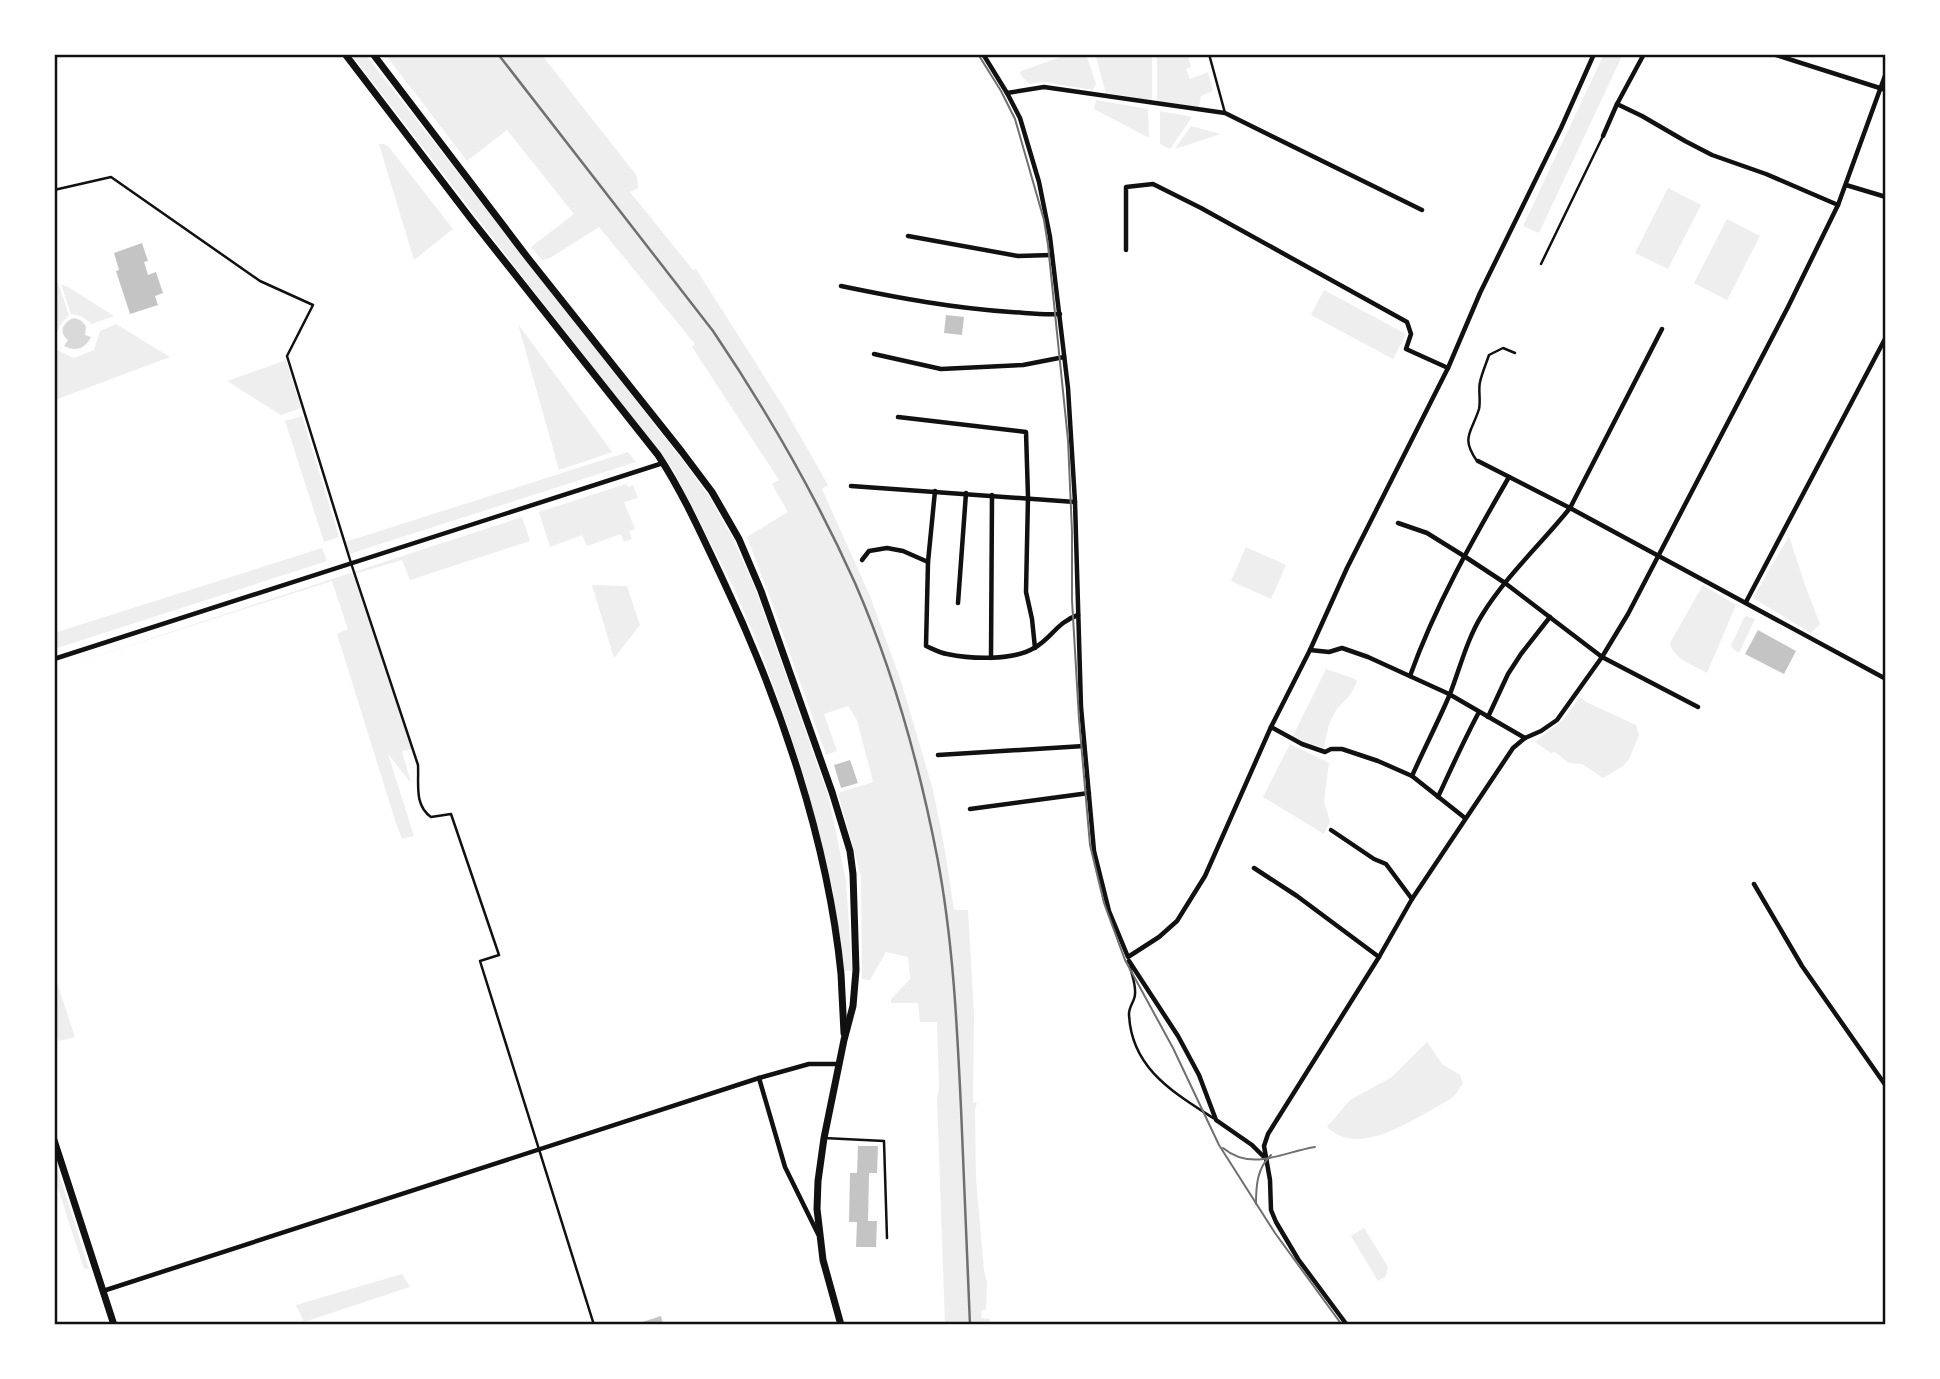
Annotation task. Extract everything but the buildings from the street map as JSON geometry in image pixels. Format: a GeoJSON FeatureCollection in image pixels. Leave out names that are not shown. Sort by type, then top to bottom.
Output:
{"type":"FeatureCollection","features":[{"type":"Feature","properties":{"kind":"main road"},"geometry":{"type":"LineString","coordinates":[[345,54],[663,463],[698,528],[748,633],[780,716],[808,810],[826,879],[841,973],[844,1040]]}},
{"type":"Feature","properties":{"kind":"main road"},"geometry":{"type":"LineString","coordinates":[[373,54],[712,492],[739,539],[761,591],[832,792],[850,851],[853,874],[856,923],[853,1006],[824,1138],[817,1209],[822,1260],[841,1325]]}},
{"type":"Feature","properties":{"kind":"main road"},"geometry":{"type":"LineString","coordinates":[[841,973],[851,978],[856,974]]}},
{"type":"Feature","properties":{"kind":"main road"},"geometry":{"type":"LineString","coordinates":[[54,1140],[114,1325]]}},
{"type":"Feature","properties":{"kind":"street"},"geometry":{"type":"LineString","coordinates":[[983,54],[1020,118],[1033,160],[1050,237],[1064,357],[1074,502],[1084,746],[1094,851],[1109,911],[1128,959],[1199,1074],[1216,1120],[1252,1145],[1266,1160]]}},
{"type":"Feature","properties":{"kind":"street"},"geometry":{"type":"LineString","coordinates":[[1128,959],[1177,921],[1197,891],[1270,727],[1448,368],[1480,293],[1594,54]]}},
{"type":"Feature","properties":{"kind":"street"},"geometry":{"type":"LineString","coordinates":[[1603,136],[1644,54]]}},
{"type":"Feature","properties":{"kind":"street"},"geometry":{"type":"LineString","coordinates":[[1773,54],[1883,89]]}},
{"type":"Feature","properties":{"kind":"street"},"geometry":{"type":"LineString","coordinates":[[1347,1325],[1298,1259],[1271,1210],[1264,1146],[1268,1134],[1379,957],[1412,899],[1513,748],[1525,737],[1541,731],[1557,720],[1602,657],[1659,556],[1838,205],[1883,89],[1886,73]]}},
{"type":"Feature","properties":{"kind":"street"},"geometry":{"type":"LineString","coordinates":[[1007,93],[1044,87],[1225,113],[1422,210]]}},
{"type":"Feature","properties":{"kind":"street"},"geometry":{"type":"LineString","coordinates":[[1617,104],[1712,155],[1766,174],[1838,205]]}},
{"type":"Feature","properties":{"kind":"street"},"geometry":{"type":"LineString","coordinates":[[1126,250],[1126,187],[1153,184],[1407,321],[1410,334],[1406,349],[1448,368]]}},
{"type":"Feature","properties":{"kind":"street"},"geometry":{"type":"LineString","coordinates":[[1846,184],[1886,197]]}},
{"type":"Feature","properties":{"kind":"street"},"geometry":{"type":"LineString","coordinates":[[908,236],[1018,256],[1052,255]]}},
{"type":"Feature","properties":{"kind":"street"},"geometry":{"type":"LineString","coordinates":[[841,286],[978,311],[1060,314]]}},
{"type":"Feature","properties":{"kind":"street"},"geometry":{"type":"LineString","coordinates":[[1412,776],[1450,694],[1481,616],[1505,583],[1570,508],[1662,330]]}},
{"type":"Feature","properties":{"kind":"street"},"geometry":{"type":"LineString","coordinates":[[1746,602],[1886,337]]}},
{"type":"Feature","properties":{"kind":"street"},"geometry":{"type":"LineString","coordinates":[[874,354],[941,369],[1023,365],[1064,357]]}},
{"type":"Feature","properties":{"kind":"street"},"geometry":{"type":"LineString","coordinates":[[898,417],[1026,432],[1026,592],[1035,648]]}},
{"type":"Feature","properties":{"kind":"street"},"geometry":{"type":"LineString","coordinates":[[1478,461],[1886,679]]}},
{"type":"Feature","properties":{"kind":"street"},"geometry":{"type":"LineString","coordinates":[[54,659],[663,463]]}},
{"type":"Feature","properties":{"kind":"street"},"geometry":{"type":"LineString","coordinates":[[1410,676],[1464,556],[1509,477]]}},
{"type":"Feature","properties":{"kind":"street"},"geometry":{"type":"LineString","coordinates":[[851,486],[1074,502]]}},
{"type":"Feature","properties":{"kind":"street"},"geometry":{"type":"LineString","coordinates":[[935,491],[928,562],[926,646],[945,654],[991,658],[1017,654],[1035,648],[1067,618],[1077,615]]}},
{"type":"Feature","properties":{"kind":"street"},"geometry":{"type":"LineString","coordinates":[[958,603],[966,493]]}},
{"type":"Feature","properties":{"kind":"street"},"geometry":{"type":"LineString","coordinates":[[991,658],[992,495]]}},
{"type":"Feature","properties":{"kind":"street"},"geometry":{"type":"LineString","coordinates":[[1398,523],[1427,533],[1464,556],[1505,583],[1602,657],[1698,707]]}},
{"type":"Feature","properties":{"kind":"street"},"geometry":{"type":"LineString","coordinates":[[862,560],[869,551],[887,548],[903,551],[928,562]]}},
{"type":"Feature","properties":{"kind":"street"},"geometry":{"type":"LineString","coordinates":[[1488,717],[1514,664],[1550,617]]}},
{"type":"Feature","properties":{"kind":"street"},"geometry":{"type":"LineString","coordinates":[[1310,650],[1329,652],[1342,648],[1368,657],[1450,694],[1525,737]]}},
{"type":"Feature","properties":{"kind":"street"},"geometry":{"type":"LineString","coordinates":[[1438,797],[1479,712]]}},
{"type":"Feature","properties":{"kind":"street"},"geometry":{"type":"LineString","coordinates":[[1270,727],[1302,744],[1325,752],[1342,749],[1412,776],[1465,818]]}},
{"type":"Feature","properties":{"kind":"street"},"geometry":{"type":"LineString","coordinates":[[938,755],[1084,746]]}},
{"type":"Feature","properties":{"kind":"street"},"geometry":{"type":"LineString","coordinates":[[970,808],[1089,793]]}},
{"type":"Feature","properties":{"kind":"street"},"geometry":{"type":"LineString","coordinates":[[1331,830],[1386,864],[1412,899]]}},
{"type":"Feature","properties":{"kind":"street"},"geometry":{"type":"LineString","coordinates":[[1254,868],[1297,896],[1379,957]]}},
{"type":"Feature","properties":{"kind":"street"},"geometry":{"type":"LineString","coordinates":[[1754,884],[1802,966],[1886,1086]]}},
{"type":"Feature","properties":{"kind":"street"},"geometry":{"type":"LineString","coordinates":[[103,1291],[759,1078],[809,1064],[840,1063]]}},
{"type":"Feature","properties":{"kind":"street"},"geometry":{"type":"LineString","coordinates":[[759,1078],[785,1167],[818,1236]]}},
{"type":"Feature","properties":{"kind":"lane"},"geometry":{"type":"LineString","coordinates":[[1209,54],[1225,113]]}},
{"type":"Feature","properties":{"kind":"lane"},"geometry":{"type":"LineString","coordinates":[[1541,264],[1603,136]]}},
{"type":"Feature","properties":{"kind":"lane"},"geometry":{"type":"LineString","coordinates":[[54,190],[111,177],[260,281],[313,305],[288,356],[351,563],[418,765],[421,806],[431,817],[451,814],[499,955],[480,961],[594,1325]]}},
{"type":"Feature","properties":{"kind":"lane"},"geometry":{"type":"LineString","coordinates":[[1478,461],[1470,450],[1469,432],[1479,408],[1479,384],[1483,372],[1489,355],[1503,348],[1515,353]]}},
{"type":"Feature","properties":{"kind":"lane"},"geometry":{"type":"LineString","coordinates":[[1128,959],[1136,995],[1129,1016],[1136,1045],[1144,1063],[1179,1096],[1216,1120]]}},
{"type":"Feature","properties":{"kind":"lane"},"geometry":{"type":"LineString","coordinates":[[824,1138],[884,1141],[887,1238]]}},
{"type":"Feature","properties":{"kind":"shaded area"},"geometry":{"type":"Polygon","coordinates":[[[351,54],[365,54],[684,462],[708,495],[731,535],[755,588],[828,795],[846,880],[852,971],[844,971],[833,891],[806,783],[761,651],[734,588],[672,468],[351,54]]]}},
{"type":"Feature","properties":{"kind":"shaded area"},"geometry":{"type":"Polygon","coordinates":[[[385,54],[541,54],[637,176],[638,188],[630,192],[693,270],[696,269],[783,406],[828,485],[822,489],[870,596],[901,681],[933,790],[954,910],[968,910],[974,1014],[973,1102],[977,1103],[976,1179],[987,1282],[986,1310],[982,1310],[981,1318],[990,1319],[989,1325],[945,1325],[937,1022],[920,1022],[918,1003],[891,1003],[891,999],[910,979],[908,957],[886,952],[870,980],[862,979],[861,876],[838,793],[873,782],[857,720],[848,706],[824,714],[837,751],[826,755],[747,537],[788,512],[772,484],[779,480],[692,347],[695,344],[599,227],[550,258],[542,260],[531,247],[574,214],[507,130],[467,161],[385,54]]]}},
{"type":"Feature","properties":{"kind":"shaded area"},"geometry":{"type":"Polygon","coordinates":[[[1069,54],[1086,54],[1096,84],[1093,90],[1044,82],[1029,84],[1020,74],[1021,71],[1069,54]]]}},
{"type":"Feature","properties":{"kind":"shaded area"},"geometry":{"type":"Polygon","coordinates":[[[1095,54],[1152,54],[1152,100],[1106,93],[1095,54]]]}},
{"type":"Feature","properties":{"kind":"shaded area"},"geometry":{"type":"Polygon","coordinates":[[[1157,54],[1187,54],[1191,66],[1186,69],[1190,79],[1208,72],[1213,91],[1201,96],[1199,107],[1157,101],[1157,54]]]}},
{"type":"Feature","properties":{"kind":"shaded area"},"geometry":{"type":"Polygon","coordinates":[[[1604,54],[1623,54],[1539,233],[1523,226],[1604,54]]]}},
{"type":"Feature","properties":{"kind":"shaded area"},"geometry":{"type":"Polygon","coordinates":[[[1096,100],[1148,109],[1149,138],[1094,109],[1096,100]]]}},
{"type":"Feature","properties":{"kind":"shaded area"},"geometry":{"type":"Polygon","coordinates":[[[1160,111],[1192,117],[1170,149],[1160,144],[1160,111]]]}},
{"type":"Feature","properties":{"kind":"shaded area"},"geometry":{"type":"Polygon","coordinates":[[[1191,126],[1221,134],[1175,149],[1191,126]]]}},
{"type":"Feature","properties":{"kind":"shaded area"},"geometry":{"type":"Polygon","coordinates":[[[379,144],[384,144],[453,229],[414,260],[379,144]]]}},
{"type":"Feature","properties":{"kind":"shaded area"},"geometry":{"type":"Polygon","coordinates":[[[1668,188],[1701,205],[1668,269],[1635,253],[1668,188]]]}},
{"type":"Feature","properties":{"kind":"shaded area"},"geometry":{"type":"Polygon","coordinates":[[[1727,219],[1760,236],[1727,300],[1694,283],[1727,219]]]}},
{"type":"Feature","properties":{"kind":"shaded area"},"geometry":{"type":"Polygon","coordinates":[[[55,282],[58,283],[69,315],[60,325],[54,342],[55,282]]]}},
{"type":"Feature","properties":{"kind":"shaded area"},"geometry":{"type":"Polygon","coordinates":[[[61,284],[114,316],[92,324],[81,316],[71,314],[61,284]]]}},
{"type":"Feature","properties":{"kind":"shaded area"},"geometry":{"type":"Polygon","coordinates":[[[1324,290],[1406,334],[1393,359],[1311,315],[1324,290]]]}},
{"type":"Feature","properties":{"kind":"shaded area"},"geometry":{"type":"Polygon","coordinates":[[[74,318],[86,326],[85,335],[91,337],[80,348],[72,349],[64,346],[68,340],[63,331],[65,325],[74,318]]]}},
{"type":"Feature","properties":{"kind":"shaded area"},"geometry":{"type":"Polygon","coordinates":[[[116,324],[170,357],[55,400],[54,367],[57,350],[74,358],[94,350],[100,331],[116,324]]]}},
{"type":"Feature","properties":{"kind":"shaded area"},"geometry":{"type":"Polygon","coordinates":[[[518,324],[612,452],[559,470],[518,324]]]}},
{"type":"Feature","properties":{"kind":"shaded area"},"geometry":{"type":"Polygon","coordinates":[[[286,360],[301,408],[281,415],[227,381],[286,360]]]}},
{"type":"Feature","properties":{"kind":"shaded area"},"geometry":{"type":"Polygon","coordinates":[[[302,416],[339,537],[324,542],[285,421],[302,416]]]}},
{"type":"Feature","properties":{"kind":"shaded area"},"geometry":{"type":"Polygon","coordinates":[[[628,452],[636,462],[349,554],[345,542],[628,452]]]}},
{"type":"Feature","properties":{"kind":"shaded area"},"geometry":{"type":"Polygon","coordinates":[[[626,484],[628,487],[633,485],[638,498],[624,502],[635,529],[629,531],[632,539],[624,542],[621,534],[587,546],[582,535],[550,547],[539,512],[626,484]]]}},
{"type":"Feature","properties":{"kind":"shaded area"},"geometry":{"type":"Polygon","coordinates":[[[522,517],[530,541],[410,580],[402,560],[355,574],[412,749],[402,751],[411,783],[388,754],[414,836],[402,839],[395,820],[337,634],[348,629],[332,581],[54,670],[522,517]]]}},
{"type":"Feature","properties":{"kind":"shaded area"},"geometry":{"type":"Polygon","coordinates":[[[1789,536],[1820,624],[1811,633],[1753,598],[1789,536]]]}},
{"type":"Feature","properties":{"kind":"shaded area"},"geometry":{"type":"Polygon","coordinates":[[[1246,547],[1286,565],[1271,599],[1231,581],[1246,547]]]}},
{"type":"Feature","properties":{"kind":"shaded area"},"geometry":{"type":"Polygon","coordinates":[[[322,548],[327,561],[54,649],[54,633],[322,548]]]}},
{"type":"Feature","properties":{"kind":"shaded area"},"geometry":{"type":"Polygon","coordinates":[[[592,585],[627,586],[640,625],[614,658],[592,585]]]}},
{"type":"Feature","properties":{"kind":"shaded area"},"geometry":{"type":"Polygon","coordinates":[[[1703,585],[1736,605],[1707,673],[1675,653],[1670,643],[1703,585]]]}},
{"type":"Feature","properties":{"kind":"shaded area"},"geometry":{"type":"Polygon","coordinates":[[[1746,616],[1755,619],[1739,653],[1731,645],[1746,616]]]}},
{"type":"Feature","properties":{"kind":"shaded area"},"geometry":{"type":"Polygon","coordinates":[[[1326,669],[1357,681],[1332,718],[1324,748],[1293,736],[1326,669]]]}},
{"type":"Feature","properties":{"kind":"shaded area"},"geometry":{"type":"Polygon","coordinates":[[[1580,697],[1636,725],[1639,735],[1629,759],[1623,766],[1603,778],[1582,764],[1569,763],[1535,742],[1563,720],[1580,697]]]}},
{"type":"Feature","properties":{"kind":"shaded area"},"geometry":{"type":"Polygon","coordinates":[[[1290,744],[1329,763],[1324,801],[1330,822],[1324,834],[1263,797],[1290,744]]]}},
{"type":"Feature","properties":{"kind":"shaded area"},"geometry":{"type":"Polygon","coordinates":[[[54,974],[75,1037],[59,1041],[54,1028],[54,974]]]}},
{"type":"Feature","properties":{"kind":"shaded area"},"geometry":{"type":"Polygon","coordinates":[[[1427,1042],[1442,1064],[1460,1075],[1463,1083],[1453,1097],[1378,1136],[1351,1139],[1327,1127],[1350,1100],[1392,1077],[1427,1042]]]}},
{"type":"Feature","properties":{"kind":"shaded area"},"geometry":{"type":"Polygon","coordinates":[[[54,1158],[89,1269],[84,1269],[54,1176],[54,1158]]]}},
{"type":"Feature","properties":{"kind":"shaded area"},"geometry":{"type":"Polygon","coordinates":[[[1364,1228],[1388,1267],[1386,1276],[1378,1281],[1351,1236],[1364,1228]]]}},
{"type":"Feature","properties":{"kind":"shaded area"},"geometry":{"type":"Polygon","coordinates":[[[402,1274],[410,1287],[304,1322],[296,1305],[402,1274]]]}},
{"type":"Feature","properties":{"kind":"tram line"},"geometry":{"type":"LineString","coordinates":[[978,54],[1015,119],[1044,220],[1048,245],[1068,440],[1072,600],[1079,719],[1090,845],[1104,903],[1125,960],[1173,1048],[1219,1145],[1275,1233],[1342,1325]]}},
{"type":"Feature","properties":{"kind":"tram line"},"geometry":{"type":"LineString","coordinates":[[1223,1148],[1234,1155],[1256,1160],[1315,1147]]}},
{"type":"Feature","properties":{"kind":"tram line"},"geometry":{"type":"LineString","coordinates":[[1256,1204],[1260,1171],[1271,1155]]}},
{"type":"Feature","properties":{"kind":"railway"},"geometry":{"type":"LineString","coordinates":[[498,54],[713,331],[733,361],[824,517],[869,616],[904,718],[922,787],[947,919],[958,1045],[970,1325]]}}]}
